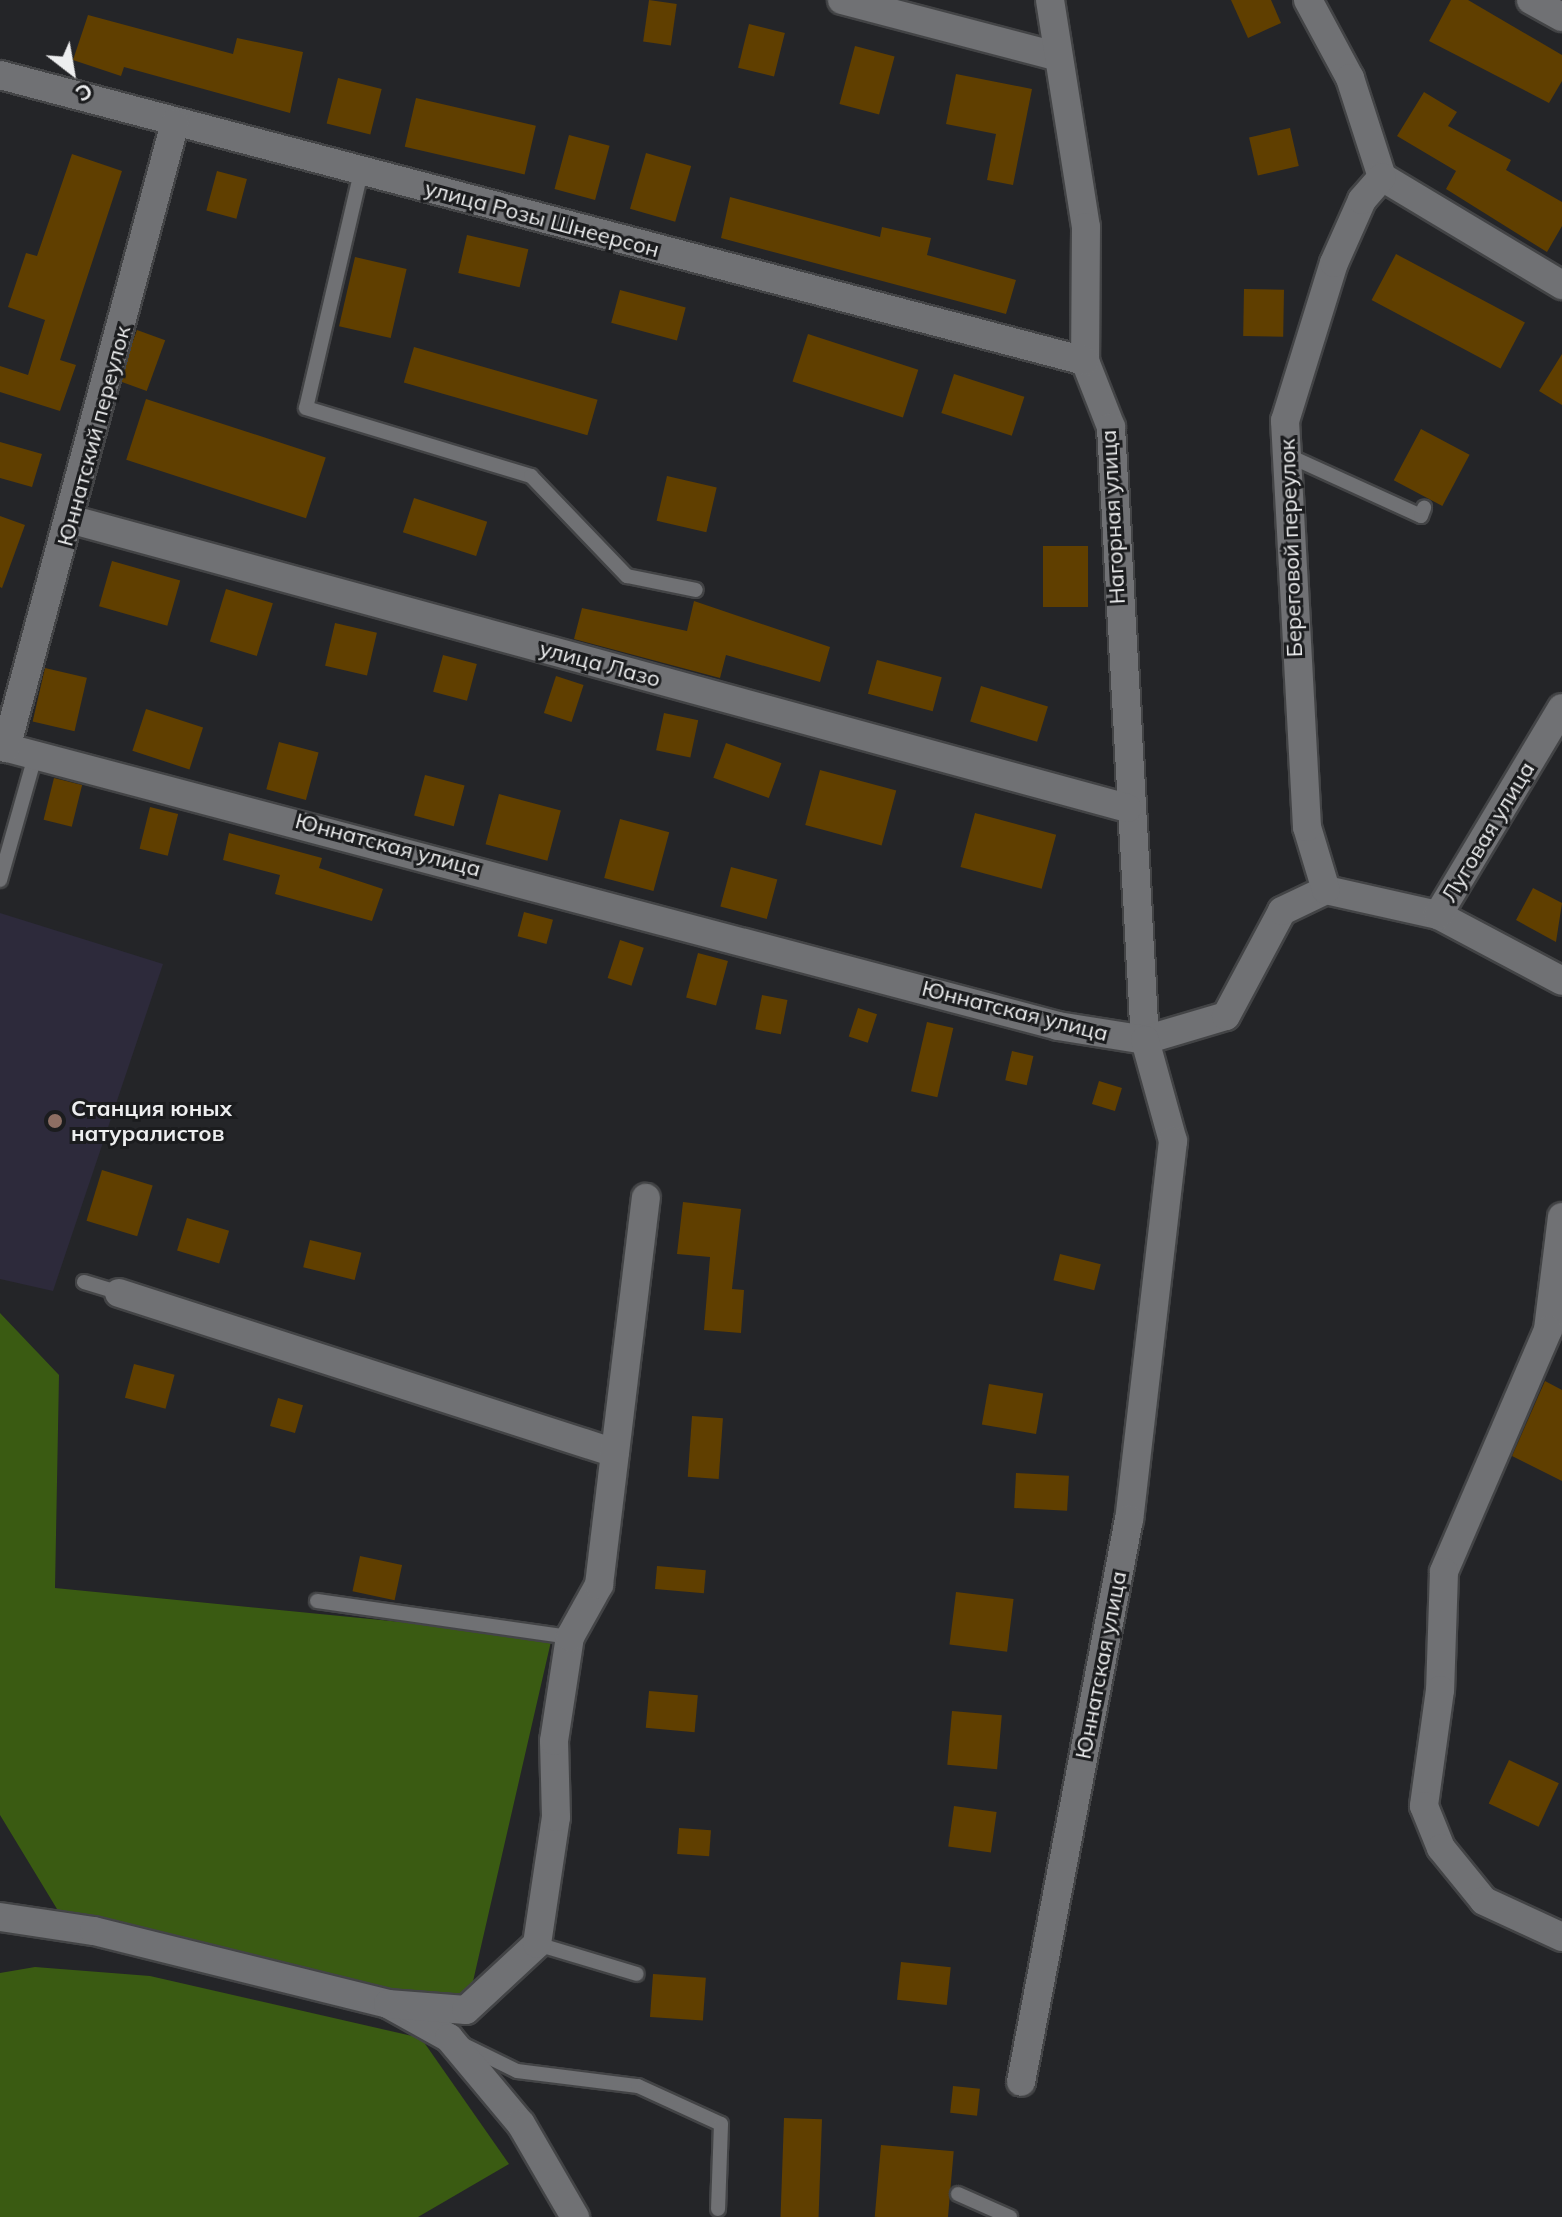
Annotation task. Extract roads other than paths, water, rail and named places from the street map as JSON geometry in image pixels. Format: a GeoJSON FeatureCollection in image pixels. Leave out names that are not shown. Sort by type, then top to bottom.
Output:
{"type":"FeatureCollection","features":[{"type":"Feature","properties":{"kind":"street"},"geometry":{"type":"LineString","coordinates":[[842,0],[1055,56]]}},
{"type":"Feature","properties":{"kind":"street","name":"Нагорная улица"},"geometry":{"type":"LineString","coordinates":[[1050,0],[1055,56],[1086,227],[1085,361],[1111,427],[1127,808],[1145,1040]]}},
{"type":"Feature","properties":{"kind":"street"},"geometry":{"type":"LineString","coordinates":[[1308,0],[1350,78],[1382,177],[1562,285]]}},
{"type":"Feature","properties":{"kind":"street"},"geometry":{"type":"LineString","coordinates":[[1531,0],[1562,17]]}},
{"type":"Feature","properties":{"kind":"street","name":"улица Розы Шнеерсон"},"geometry":{"type":"LineString","coordinates":[[0,75],[1085,361]]}},
{"type":"Feature","properties":{"kind":"street","name":"Юннатский переулок"},"geometry":{"type":"LineString","coordinates":[[3,747],[73,520],[175,123]]}},
{"type":"Feature","properties":{"kind":"street","name":"Береговой переулок"},"geometry":{"type":"LineString","coordinates":[[1326,890],[1307,827],[1285,421],[1334,263],[1362,200],[1382,177]]}},
{"type":"Feature","properties":{"kind":"street","name":"улица Лазо"},"geometry":{"type":"LineString","coordinates":[[73,520],[1127,808]]}},
{"type":"Feature","properties":{"kind":"street","name":"Луговая улица"},"geometry":{"type":"LineString","coordinates":[[1438,915],[1562,708]]}},
{"type":"Feature","properties":{"kind":"street","name":"Юннатская улица"},"geometry":{"type":"LineString","coordinates":[[3,747],[36,753],[1058,1026],[1145,1040],[1173,1141],[1131,1503],[1021,2082]]}},
{"type":"Feature","properties":{"kind":"street"},"geometry":{"type":"LineString","coordinates":[[1145,1040],[1226,1016],[1282,911],[1326,890],[1438,915],[1562,981]]}},
{"type":"Feature","properties":{"kind":"street"},"geometry":{"type":"LineString","coordinates":[[0,1917],[94,1931],[388,2004],[466,2010],[537,1944],[570,1637],[599,1585],[646,1198]]}},
{"type":"Feature","properties":{"kind":"street"},"geometry":{"type":"LineString","coordinates":[[1562,1217],[1555,1333],[1444,1572],[1440,1690],[1424,1806],[1441,1848],[1484,1901],[1562,1937]]}},
{"type":"Feature","properties":{"kind":"street"},"geometry":{"type":"LineString","coordinates":[[119,1293],[615,1453]]}},
{"type":"Feature","properties":{"kind":"street"},"geometry":{"type":"LineString","coordinates":[[388,2004],[449,2038],[521,2124],[575,2217]]}},
{"type":"Feature","properties":{"kind":"lane"},"geometry":{"type":"LineString","coordinates":[[361,172],[306,408],[531,476],[627,576],[696,590]]}},
{"type":"Feature","properties":{"kind":"lane"},"geometry":{"type":"LineString","coordinates":[[1286,454],[1421,516],[1424,508]]}},
{"type":"Feature","properties":{"kind":"lane"},"geometry":{"type":"LineString","coordinates":[[0,880],[36,753]]}},
{"type":"Feature","properties":{"kind":"lane"},"geometry":{"type":"LineString","coordinates":[[84,1282],[119,1293]]}},
{"type":"Feature","properties":{"kind":"lane"},"geometry":{"type":"LineString","coordinates":[[317,1601],[570,1637]]}},
{"type":"Feature","properties":{"kind":"lane"},"geometry":{"type":"LineString","coordinates":[[537,1944],[637,1974]]}},
{"type":"Feature","properties":{"kind":"lane"},"geometry":{"type":"LineString","coordinates":[[449,2038],[517,2071],[638,2086],[721,2124],[718,2209]]}},
{"type":"Feature","properties":{"kind":"lane"},"geometry":{"type":"LineString","coordinates":[[958,2194],[1010,2217]]}},
{"type":"Feature","properties":{"kind":"place","name":"Станция юных натуралистов"},"geometry":{"type":"Point","coordinates":[55,1121]}}]}
